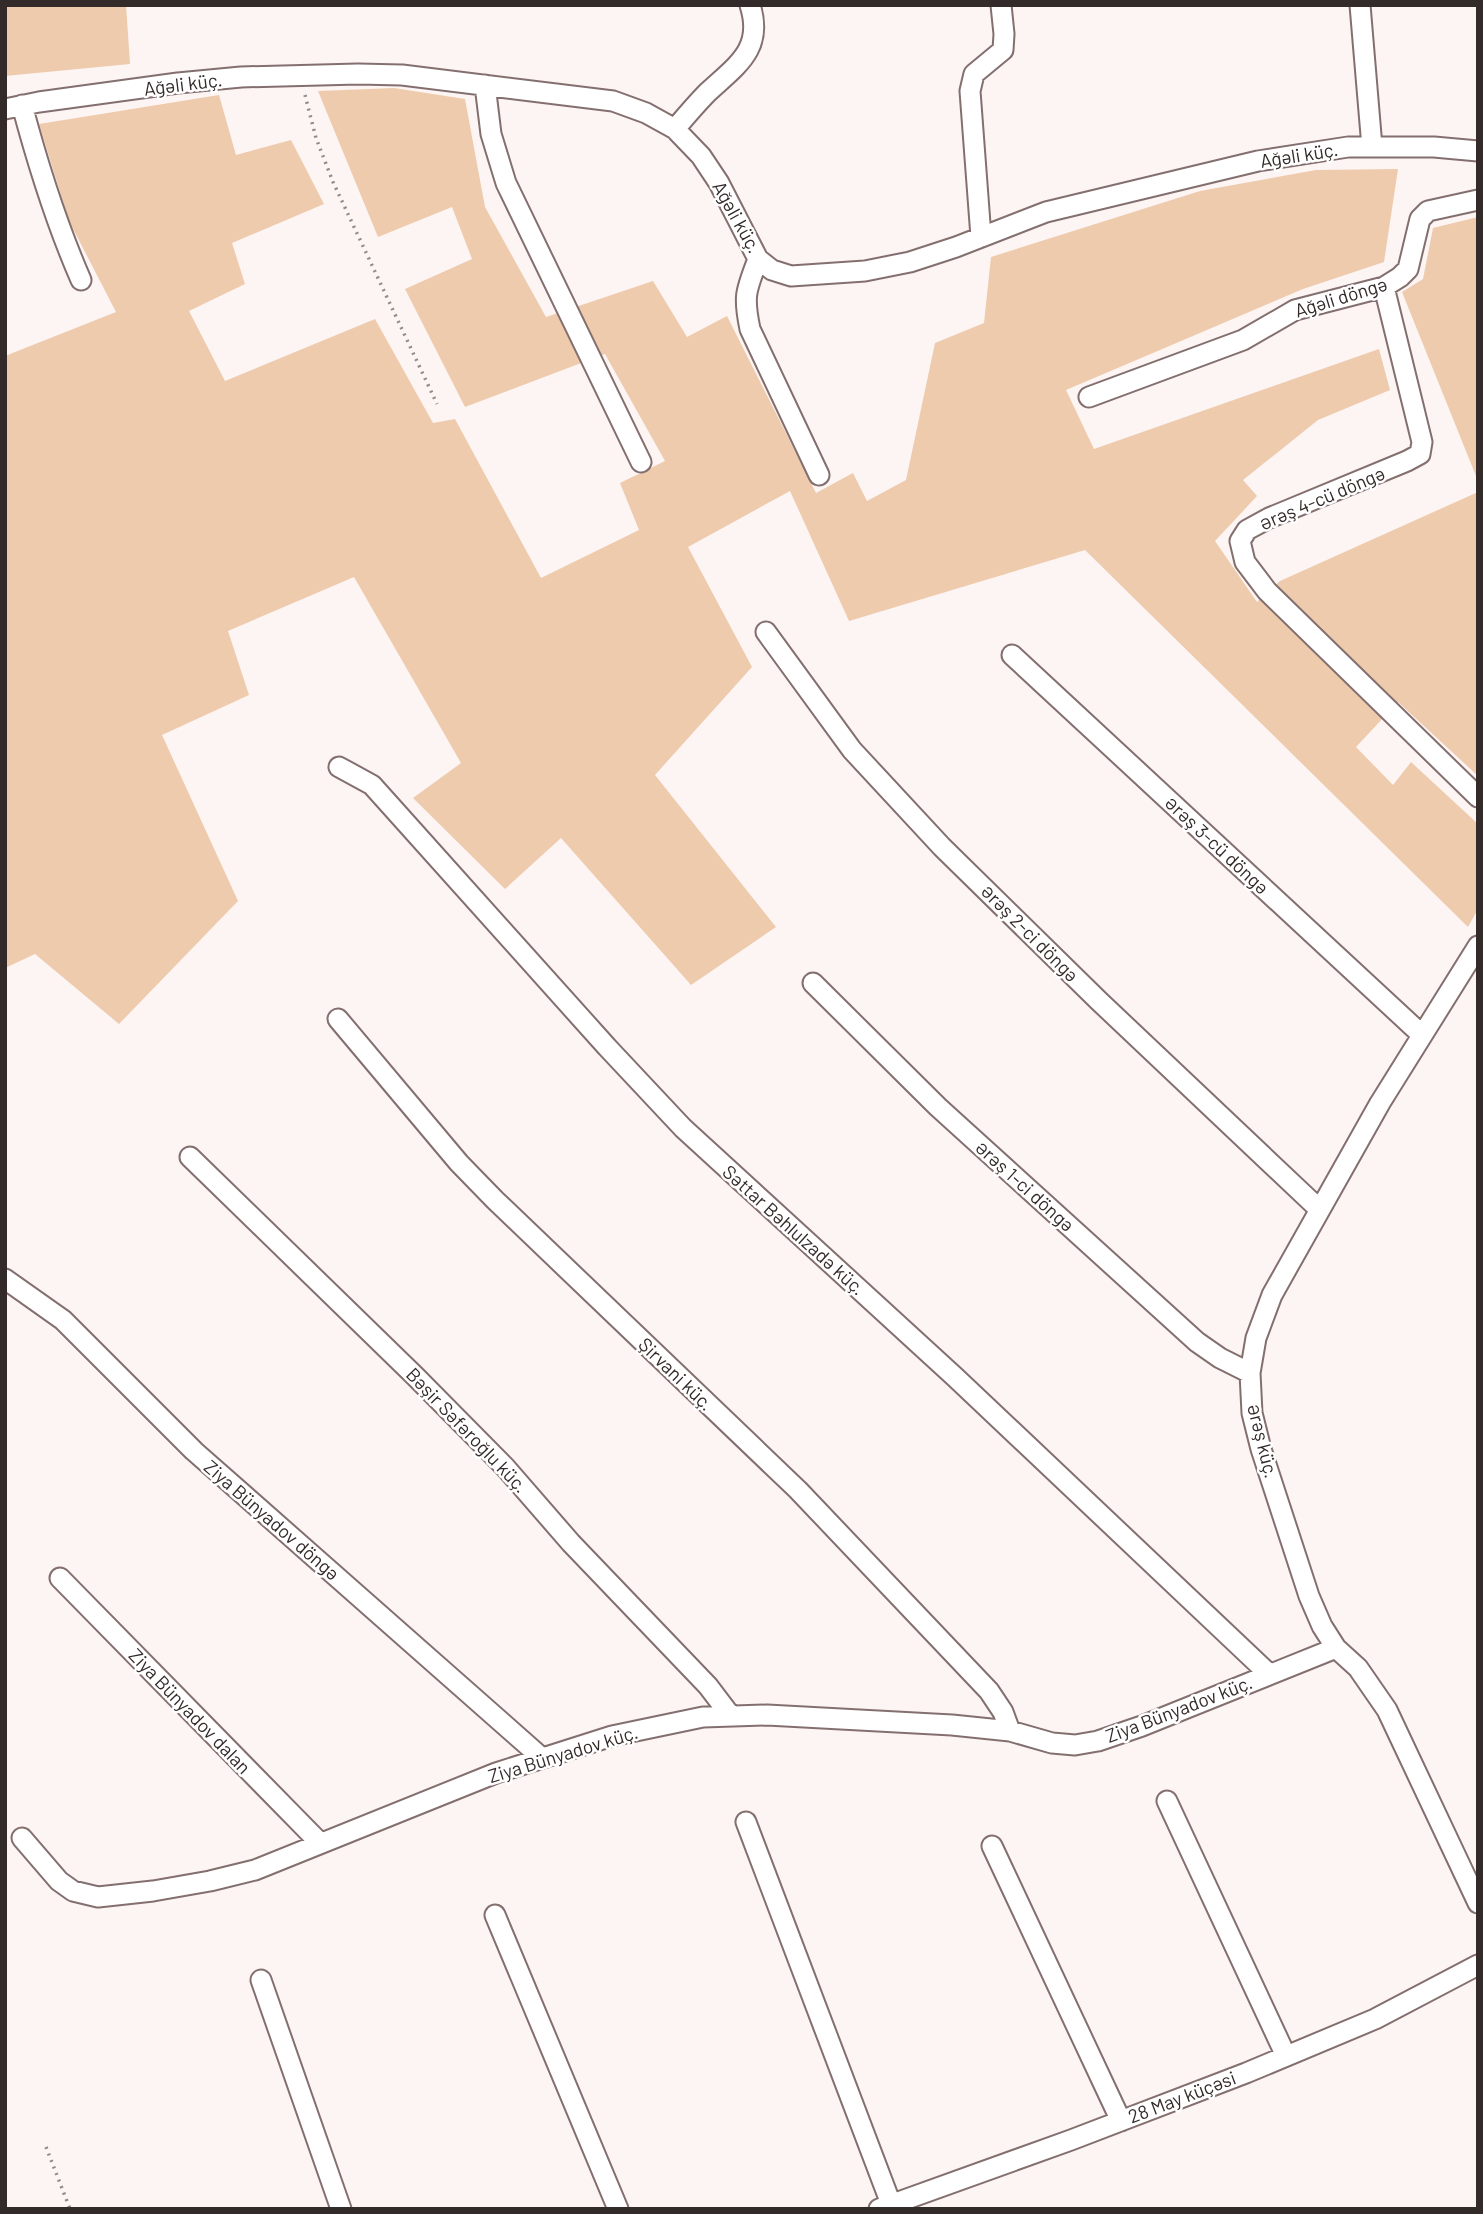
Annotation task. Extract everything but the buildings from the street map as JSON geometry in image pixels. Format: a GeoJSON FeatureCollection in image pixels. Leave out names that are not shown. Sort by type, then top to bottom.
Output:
{"type":"FeatureCollection","features":[{"type":"Feature","properties":{"kind":"street"},"geometry":{"type":"LineString","coordinates":[[675,129],[699,101],[746,57],[754,38],[755,21],[750,5]]}},
{"type":"Feature","properties":{"kind":"street"},"geometry":{"type":"LineString","coordinates":[[981,237],[970,91],[974,74],[1003,50],[1001,5]]}},
{"type":"Feature","properties":{"kind":"street"},"geometry":{"type":"LineString","coordinates":[[1360,5],[1372,147]]}},
{"type":"Feature","properties":{"kind":"street","name":"Ağəli küç."},"geometry":{"type":"LineString","coordinates":[[14,107],[178,83],[241,77],[300,76],[402,75],[613,101],[646,113],[675,129],[701,156],[719,183],[758,259],[772,270],[791,275],[865,271],[910,262],[1045,212],[1245,164],[1324,150],[1372,147],[1434,147],[1478,151]]}},
{"type":"Feature","properties":{"kind":"street"},"geometry":{"type":"LineString","coordinates":[[485,85],[491,134],[506,183],[642,462]]}},
{"type":"Feature","properties":{"kind":"street"},"geometry":{"type":"LineString","coordinates":[[14,107],[81,280]]}},
{"type":"Feature","properties":{"kind":"street","name":"Ağəli döngə"},"geometry":{"type":"LineString","coordinates":[[1089,397],[1243,341],[1295,310],[1384,287],[1408,269],[1420,219],[1428,211],[1478,200]]}},
{"type":"Feature","properties":{"kind":"street"},"geometry":{"type":"LineString","coordinates":[[758,259],[746,289],[745,305],[750,330],[819,475]]}},
{"type":"Feature","properties":{"kind":"street","name":"Ərəş 4-cü döngə"},"geometry":{"type":"LineString","coordinates":[[1384,287],[1422,442],[1420,454],[1269,518],[1247,530],[1240,541],[1245,562],[1267,591],[1478,797]]}},
{"type":"Feature","properties":{"kind":"street","name":"Ərəş 2-ci döngə"},"geometry":{"type":"LineString","coordinates":[[766,632],[852,750],[943,847],[1098,1001],[1320,1210]]}},
{"type":"Feature","properties":{"kind":"street","name":"Ərəş 3-cü döngə"},"geometry":{"type":"LineString","coordinates":[[1012,655],[1422,1035]]}},
{"type":"Feature","properties":{"kind":"street","name":"Səttar Bəhlulzadə küç."},"geometry":{"type":"LineString","coordinates":[[339,767],[372,785],[683,1128],[954,1377],[1269,1674]]}},
{"type":"Feature","properties":{"kind":"street","name":"Ərəş küç."},"geometry":{"type":"LineString","coordinates":[[1478,946],[1380,1103],[1272,1295],[1256,1338],[1250,1373],[1252,1413],[1261,1449],[1309,1596],[1322,1626],[1336,1647],[1357,1668],[1387,1710],[1478,1903]]}},
{"type":"Feature","properties":{"kind":"street","name":"Ərəş 1-ci döngə"},"geometry":{"type":"LineString","coordinates":[[813,984],[938,1107],[1197,1342],[1220,1359],[1250,1373]]}},
{"type":"Feature","properties":{"kind":"street","name":"Şirvani küç."},"geometry":{"type":"LineString","coordinates":[[338,1019],[459,1163],[798,1490],[979,1681],[1003,1712],[1010,1731]]}},
{"type":"Feature","properties":{"kind":"street","name":"Bəşir Səfəroğlu küç."},"geometry":{"type":"LineString","coordinates":[[190,1157],[505,1467],[571,1544],[708,1686],[730,1715]]}},
{"type":"Feature","properties":{"kind":"street","name":"Ziya Bünyadov döngə"},"geometry":{"type":"LineString","coordinates":[[5,1279],[63,1320],[194,1451],[542,1758]]}},
{"type":"Feature","properties":{"kind":"street","name":"Ziya Bünyadov dalan"},"geometry":{"type":"LineString","coordinates":[[60,1578],[320,1843]]}},
{"type":"Feature","properties":{"kind":"street","name":"Ziya Bünyadov küç."},"geometry":{"type":"LineString","coordinates":[[22,1838],[59,1881],[73,1891],[98,1897],[153,1891],[254,1870],[496,1773],[612,1736],[702,1717],[767,1715],[953,1725],[1010,1731],[1052,1743],[1075,1745],[1098,1741],[1142,1726],[1336,1647]]}},
{"type":"Feature","properties":{"kind":"street"},"geometry":{"type":"LineString","coordinates":[[1167,1801],[1286,2056]]}},
{"type":"Feature","properties":{"kind":"street"},"geometry":{"type":"LineString","coordinates":[[746,1822],[885,2206]]}},
{"type":"Feature","properties":{"kind":"street"},"geometry":{"type":"LineString","coordinates":[[992,1846],[1121,2121]]}},
{"type":"Feature","properties":{"kind":"street"},"geometry":{"type":"LineString","coordinates":[[495,1915],[618,2209]]}},
{"type":"Feature","properties":{"kind":"street","name":"28 May küçəsi"},"geometry":{"type":"LineString","coordinates":[[885,2206],[1121,2121],[1286,2056],[1375,2019],[1478,1965]]}},
{"type":"Feature","properties":{"kind":"street"},"geometry":{"type":"LineString","coordinates":[[261,1980],[341,2209]]}},
{"type":"Feature","properties":{"kind":"path"},"geometry":{"type":"LineString","coordinates":[[300,76],[316,138],[333,182],[437,404]]}},
{"type":"Feature","properties":{"kind":"path"},"geometry":{"type":"LineString","coordinates":[[46,2147],[70,2209]]}},
{"type":"Feature","properties":{"kind":"shaded area"},"geometry":{"type":"Polygon","coordinates":[[[5,5],[126,5],[130,64],[5,76],[5,5]]]}},
{"type":"Feature","properties":{"kind":"shaded area"},"geometry":{"type":"Polygon","coordinates":[[[394,88],[465,99],[485,207],[546,317],[653,281],[687,337],[727,316],[816,493],[853,473],[867,501],[906,480],[935,343],[984,323],[991,257],[1200,191],[1316,170],[1398,169],[1384,262],[1303,289],[1066,390],[1094,449],[1379,349],[1390,390],[1318,420],[1243,480],[1257,496],[1215,541],[1257,602],[1280,581],[1478,492],[1478,776],[1398,702],[1356,747],[1393,785],[1411,762],[1478,824],[1478,909],[1468,927],[1085,550],[849,621],[790,491],[688,547],[752,667],[655,775],[776,927],[691,985],[561,838],[505,889],[413,798],[461,763],[354,577],[228,631],[249,695],[162,735],[238,901],[119,1024],[35,954],[5,968],[5,356],[116,312],[69,221],[39,124],[219,95],[236,155],[291,140],[324,204],[232,243],[245,284],[189,311],[225,381],[375,319],[433,423],[455,419],[541,578],[639,530],[620,483],[665,461],[605,354],[465,407],[405,289],[472,259],[452,207],[378,237],[318,91],[394,88]]]}},
{"type":"Feature","properties":{"kind":"shaded area"},"geometry":{"type":"Polygon","coordinates":[[[1478,217],[1478,481],[1402,292],[1423,279],[1433,228],[1478,217]]]}}]}
